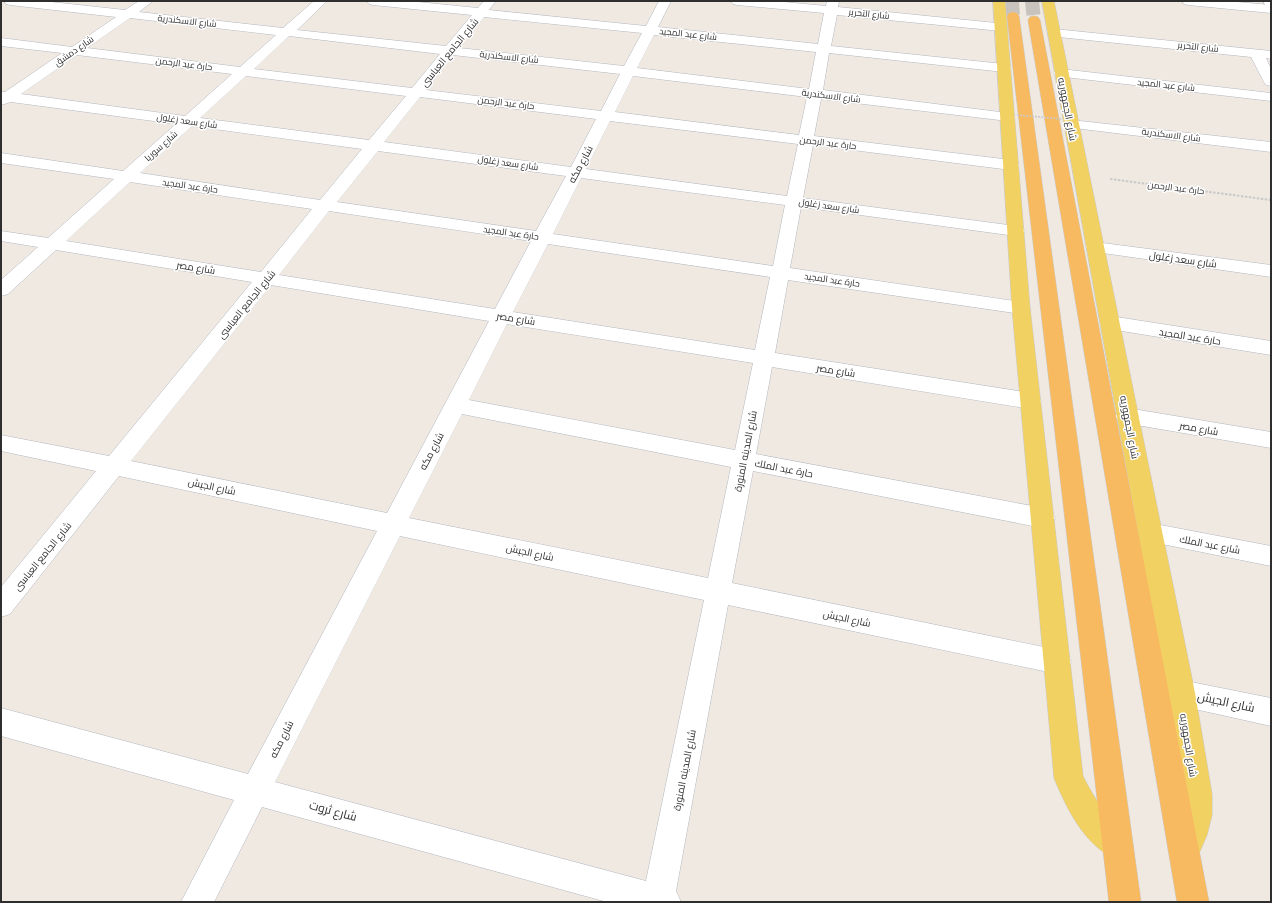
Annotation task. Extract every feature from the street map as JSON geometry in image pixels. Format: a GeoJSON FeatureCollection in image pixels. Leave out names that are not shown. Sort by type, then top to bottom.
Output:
{"type":"FeatureCollection","features":[{"type":"Feature","properties":{"kind":"highway","name":"شارع الجمهوريه"},"geometry":{"type":"LineString","coordinates":[[1041,8],[1193,902]]}},
{"type":"Feature","properties":{"kind":"highway"},"geometry":{"type":"LineString","coordinates":[[1003,10],[1125,902]]}},
{"type":"Feature","properties":{"kind":"main road","name":"شارع الجمهوريه"},"geometry":{"type":"LineString","coordinates":[[1041,8],[1054,33],[1062,73],[1067,122],[1081,176],[1180,693],[1197,794],[1197,815],[1192,835],[1184,852]]}},
{"type":"Feature","properties":{"kind":"main road"},"geometry":{"type":"LineString","coordinates":[[1003,10],[1004,68],[1012,116],[1011,165],[1021,308],[1070,778],[1080,802],[1097,825],[1118,845]]}},
{"type":"Feature","properties":{"kind":"street","name":"شارع الاسكندرية"},"geometry":{"type":"LineString","coordinates":[[10,1],[450,50],[1012,116]]}},
{"type":"Feature","properties":{"kind":"street","name":"شارع دمشق"},"geometry":{"type":"LineString","coordinates":[[3,98],[147,1]]}},
{"type":"Feature","properties":{"kind":"street","name":"شارع سوريا"},"geometry":{"type":"LineString","coordinates":[[1,290],[321,1]]}},
{"type":"Feature","properties":{"kind":"street","name":"شارع عبد المجيد"},"geometry":{"type":"LineString","coordinates":[[373,1],[485,7],[650,30],[1004,68]]}},
{"type":"Feature","properties":{"kind":"street","name":"شارع مكه"},"geometry":{"type":"LineString","coordinates":[[197,902],[665,1]]}},
{"type":"Feature","properties":{"kind":"street","name":"شارع التحرير"},"geometry":{"type":"LineString","coordinates":[[737,1],[832,6],[1003,10]]}},
{"type":"Feature","properties":{"kind":"street"},"geometry":{"type":"LineString","coordinates":[[1188,1],[1271,9]]}},
{"type":"Feature","properties":{"kind":"street"},"geometry":{"type":"LineString","coordinates":[[1269,1],[1271,5]]}},
{"type":"Feature","properties":{"kind":"street","name":"شارع المدينه المنورة"},"geometry":{"type":"LineString","coordinates":[[660,901],[718,592],[832,6]]}},
{"type":"Feature","properties":{"kind":"street","name":"شارع الجامع العباسى"},"geometry":{"type":"LineString","coordinates":[[1,606],[485,7]]}},
{"type":"Feature","properties":{"kind":"street","name":"شارع التحرير"},"geometry":{"type":"LineString","coordinates":[[1054,33],[1271,55]]}},
{"type":"Feature","properties":{"kind":"street","name":"حارة عبد الرحمن"},"geometry":{"type":"LineString","coordinates":[[1,42],[1011,165]]}},
{"type":"Feature","properties":{"kind":"street"},"geometry":{"type":"LineString","coordinates":[[1256,53],[1271,82]]}},
{"type":"Feature","properties":{"kind":"street","name":"شارع عبد المجيد"},"geometry":{"type":"LineString","coordinates":[[1062,73],[1271,97]]}},
{"type":"Feature","properties":{"kind":"street","name":"شارع سعد زغلول"},"geometry":{"type":"LineString","coordinates":[[3,98],[373,145],[1016,231]]}},
{"type":"Feature","properties":{"kind":"street","name":"شارع الاسكندرية"},"geometry":{"type":"LineString","coordinates":[[1067,122],[1271,147]]}},
{"type":"Feature","properties":{"kind":"street","name":"حارة عبد المجيد"},"geometry":{"type":"LineString","coordinates":[[1,158],[1021,308]]}},
{"type":"Feature","properties":{"kind":"street","name":"شارع مصر"},"geometry":{"type":"LineString","coordinates":[[1,236],[1031,401]]}},
{"type":"Feature","properties":{"kind":"street","name":"شارع سعد زغلول"},"geometry":{"type":"LineString","coordinates":[[1095,247],[1271,271]]}},
{"type":"Feature","properties":{"kind":"street","name":"حارة عبد المجيد"},"geometry":{"type":"LineString","coordinates":[[1110,323],[1271,348]]}},
{"type":"Feature","properties":{"kind":"street","name":"حارة عبد الملك"},"geometry":{"type":"LineString","coordinates":[[455,405],[1043,518]]}},
{"type":"Feature","properties":{"kind":"street","name":"شارع مصر"},"geometry":{"type":"LineString","coordinates":[[1127,416],[1271,440]]}},
{"type":"Feature","properties":{"kind":"street","name":"شارع الجيش"},"geometry":{"type":"LineString","coordinates":[[1,443],[1058,662]]}},
{"type":"Feature","properties":{"kind":"street","name":"شارع عبد الملك"},"geometry":{"type":"LineString","coordinates":[[1150,533],[1271,556]]}},
{"type":"Feature","properties":{"kind":"street","name":"شارع الجيش"},"geometry":{"type":"LineString","coordinates":[[1180,693],[1271,712]]}},
{"type":"Feature","properties":{"kind":"street","name":"شارع ثروت"},"geometry":{"type":"LineString","coordinates":[[1,722],[660,901]]}},
{"type":"Feature","properties":{"kind":"path"},"geometry":{"type":"LineString","coordinates":[[1012,116],[1067,122]]}},
{"type":"Feature","properties":{"kind":"path","name":"حارة عبد الرحمن"},"geometry":{"type":"LineString","coordinates":[[1081,176],[1271,200]]}},
{"type":"Feature","properties":{"kind":"tunnel"},"geometry":{"type":"LineString","coordinates":[[1012,1],[1013,16]]}},
{"type":"Feature","properties":{"kind":"tunnel"},"geometry":{"type":"LineString","coordinates":[[1032,1],[1034,20]]}}]}
